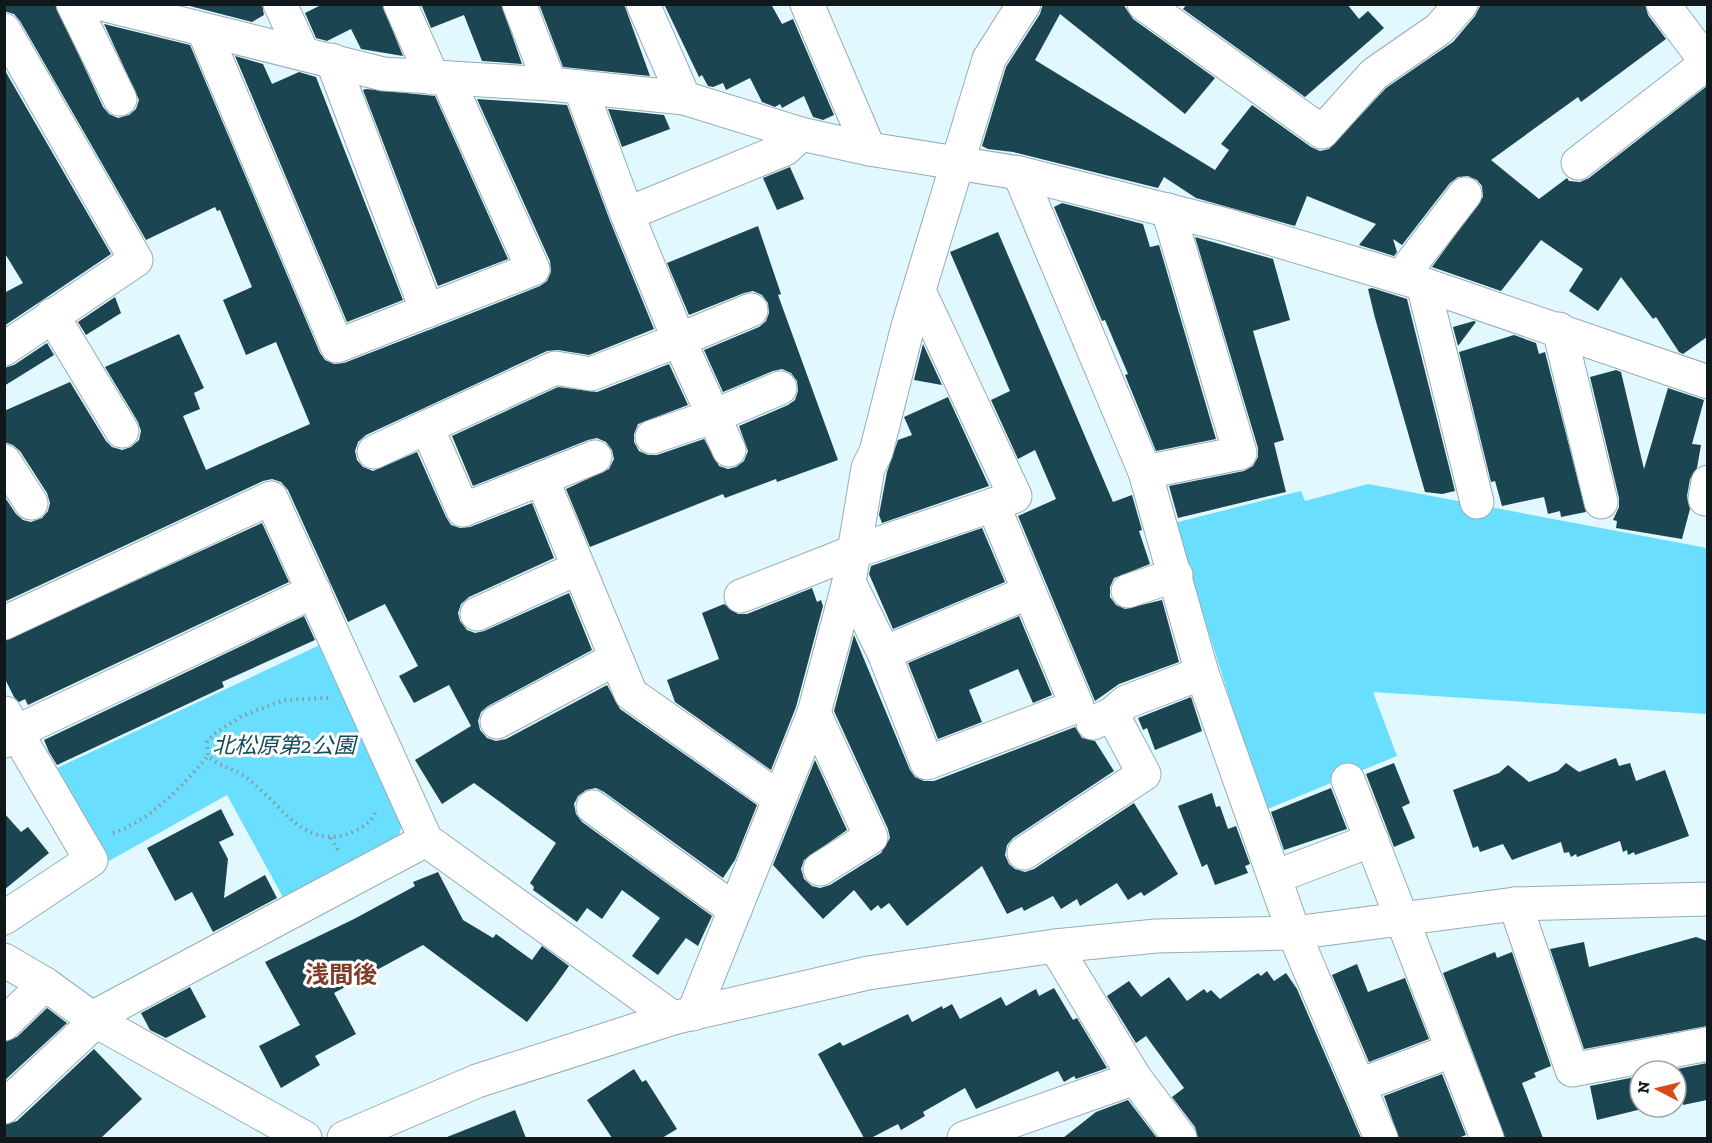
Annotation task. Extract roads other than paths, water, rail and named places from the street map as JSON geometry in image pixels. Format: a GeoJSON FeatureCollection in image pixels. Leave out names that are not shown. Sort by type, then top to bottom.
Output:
{"type":"FeatureCollection","features":[{"type":"Feature","properties":{"kind":"street"},"geometry":{"type":"LineString","coordinates":[[73,4],[120,99]]}},
{"type":"Feature","properties":{"kind":"street"},"geometry":{"type":"LineString","coordinates":[[280,4],[317,57],[427,311]]}},
{"type":"Feature","properties":{"kind":"street"},"geometry":{"type":"LineString","coordinates":[[211,24],[337,346],[533,269],[440,78],[400,4]]}},
{"type":"Feature","properties":{"kind":"street"},"geometry":{"type":"LineString","coordinates":[[519,4],[565,85],[627,214],[679,340],[729,450]]}},
{"type":"Feature","properties":{"kind":"street"},"geometry":{"type":"LineString","coordinates":[[643,4],[684,98]]}},
{"type":"Feature","properties":{"kind":"street"},"geometry":{"type":"LineString","coordinates":[[807,4],[869,149]]}},
{"type":"Feature","properties":{"kind":"street"},"geometry":{"type":"LineString","coordinates":[[683,1016],[735,910],[814,713],[851,567],[868,468],[876,452],[919,291],[990,58],[1024,4]]}},
{"type":"Feature","properties":{"kind":"street"},"geometry":{"type":"LineString","coordinates":[[1144,4],[1322,132],[1374,74],[1439,30],[1461,4]]}},
{"type":"Feature","properties":{"kind":"street"},"geometry":{"type":"LineString","coordinates":[[1578,163],[1707,63],[1663,4]]}},
{"type":"Feature","properties":{"kind":"street"},"geometry":{"type":"LineString","coordinates":[[119,7],[211,24],[317,57],[382,74],[565,85],[684,98],[801,134],[869,149],[1019,173],[1168,210],[1412,280],[1707,382]]}},
{"type":"Feature","properties":{"kind":"street"},"geometry":{"type":"LineString","coordinates":[[4,30],[136,260],[4,349]]}},
{"type":"Feature","properties":{"kind":"street"},"geometry":{"type":"LineString","coordinates":[[627,214],[785,149],[801,134]]}},
{"type":"Feature","properties":{"kind":"street"},"geometry":{"type":"LineString","coordinates":[[1019,173],[1145,472],[1202,673],[1294,933],[1381,1138]]}},
{"type":"Feature","properties":{"kind":"street"},"geometry":{"type":"LineString","coordinates":[[1465,194],[1412,280],[1477,502]]}},
{"type":"Feature","properties":{"kind":"street"},"geometry":{"type":"LineString","coordinates":[[1145,472],[1240,453],[1168,210]]}},
{"type":"Feature","properties":{"kind":"street"},"geometry":{"type":"LineString","coordinates":[[741,596],[851,567],[1015,496],[919,291]]}},
{"type":"Feature","properties":{"kind":"street"},"geometry":{"type":"LineString","coordinates":[[374,452],[555,368],[591,374],[751,310]]}},
{"type":"Feature","properties":{"kind":"street"},"geometry":{"type":"LineString","coordinates":[[52,315],[122,431]]}},
{"type":"Feature","properties":{"kind":"street"},"geometry":{"type":"LineString","coordinates":[[1559,329],[1601,502]]}},
{"type":"Feature","properties":{"kind":"street"},"geometry":{"type":"LineString","coordinates":[[652,437],[714,416],[780,388]]}},
{"type":"Feature","properties":{"kind":"street"},"geometry":{"type":"LineString","coordinates":[[427,427],[463,510],[595,457]]}},
{"type":"Feature","properties":{"kind":"street"},"geometry":{"type":"LineString","coordinates":[[4,461],[31,504]]}},
{"type":"Feature","properties":{"kind":"street"},"geometry":{"type":"LineString","coordinates":[[542,479],[631,693],[779,798]]}},
{"type":"Feature","properties":{"kind":"street"},"geometry":{"type":"LineString","coordinates":[[4,622],[271,498],[426,840],[683,1016]]}},
{"type":"Feature","properties":{"kind":"street"},"geometry":{"type":"LineString","coordinates":[[993,505],[1077,706],[1093,723],[1112,714],[1126,702],[1202,673]]}},
{"type":"Feature","properties":{"kind":"street"},"geometry":{"type":"LineString","coordinates":[[851,567],[927,763],[1077,706]]}},
{"type":"Feature","properties":{"kind":"street"},"geometry":{"type":"LineString","coordinates":[[477,614],[578,568]]}},
{"type":"Feature","properties":{"kind":"street"},"geometry":{"type":"LineString","coordinates":[[1128,591],[1176,575]]}},
{"type":"Feature","properties":{"kind":"street"},"geometry":{"type":"LineString","coordinates":[[4,918],[91,860],[8,728],[314,591]]}},
{"type":"Feature","properties":{"kind":"street"},"geometry":{"type":"LineString","coordinates":[[884,653],[1029,592]]}},
{"type":"Feature","properties":{"kind":"street"},"geometry":{"type":"LineString","coordinates":[[497,722],[615,659]]}},
{"type":"Feature","properties":{"kind":"street"},"geometry":{"type":"LineString","coordinates":[[814,713],[871,837],[820,869]]}},
{"type":"Feature","properties":{"kind":"street"},"geometry":{"type":"LineString","coordinates":[[1024,853],[1144,774],[1112,714]]}},
{"type":"Feature","properties":{"kind":"street"},"geometry":{"type":"LineString","coordinates":[[1348,780],[1399,917],[1487,1138]]}},
{"type":"Feature","properties":{"kind":"street"},"geometry":{"type":"LineString","coordinates":[[592,807],[735,910]]}},
{"type":"Feature","properties":{"kind":"street"},"geometry":{"type":"LineString","coordinates":[[4,1107],[94,1019],[426,840]]}},
{"type":"Feature","properties":{"kind":"street"},"geometry":{"type":"LineString","coordinates":[[1275,877],[1371,840]]}},
{"type":"Feature","properties":{"kind":"street"},"geometry":{"type":"LineString","coordinates":[[344,1138],[477,1081],[683,1016],[868,973],[1055,946],[1156,936],[1294,933],[1399,917],[1515,904],[1707,899]]}},
{"type":"Feature","properties":{"kind":"street"},"geometry":{"type":"LineString","coordinates":[[1515,904],[1572,1070],[1707,1044]]}},
{"type":"Feature","properties":{"kind":"street"},"geometry":{"type":"LineString","coordinates":[[1055,946],[1135,1078],[1180,1138]]}},
{"type":"Feature","properties":{"kind":"street"},"geometry":{"type":"LineString","coordinates":[[4,960],[45,984],[94,1019],[305,1138]]}},
{"type":"Feature","properties":{"kind":"street"},"geometry":{"type":"LineString","coordinates":[[4,1024],[45,984]]}},
{"type":"Feature","properties":{"kind":"street"},"geometry":{"type":"LineString","coordinates":[[1360,1085],[1453,1050]]}},
{"type":"Feature","properties":{"kind":"street"},"geometry":{"type":"LineString","coordinates":[[964,1138],[1135,1078]]}},
{"type":"Feature","properties":{"kind":"district","name":"浅間後"},"geometry":{"type":"Point","coordinates":[341,975]}},
{"type":"Feature","properties":{"kind":"park label","name":"北松原第2公園"},"geometry":{"type":"Point","coordinates":[284,745]}}]}
